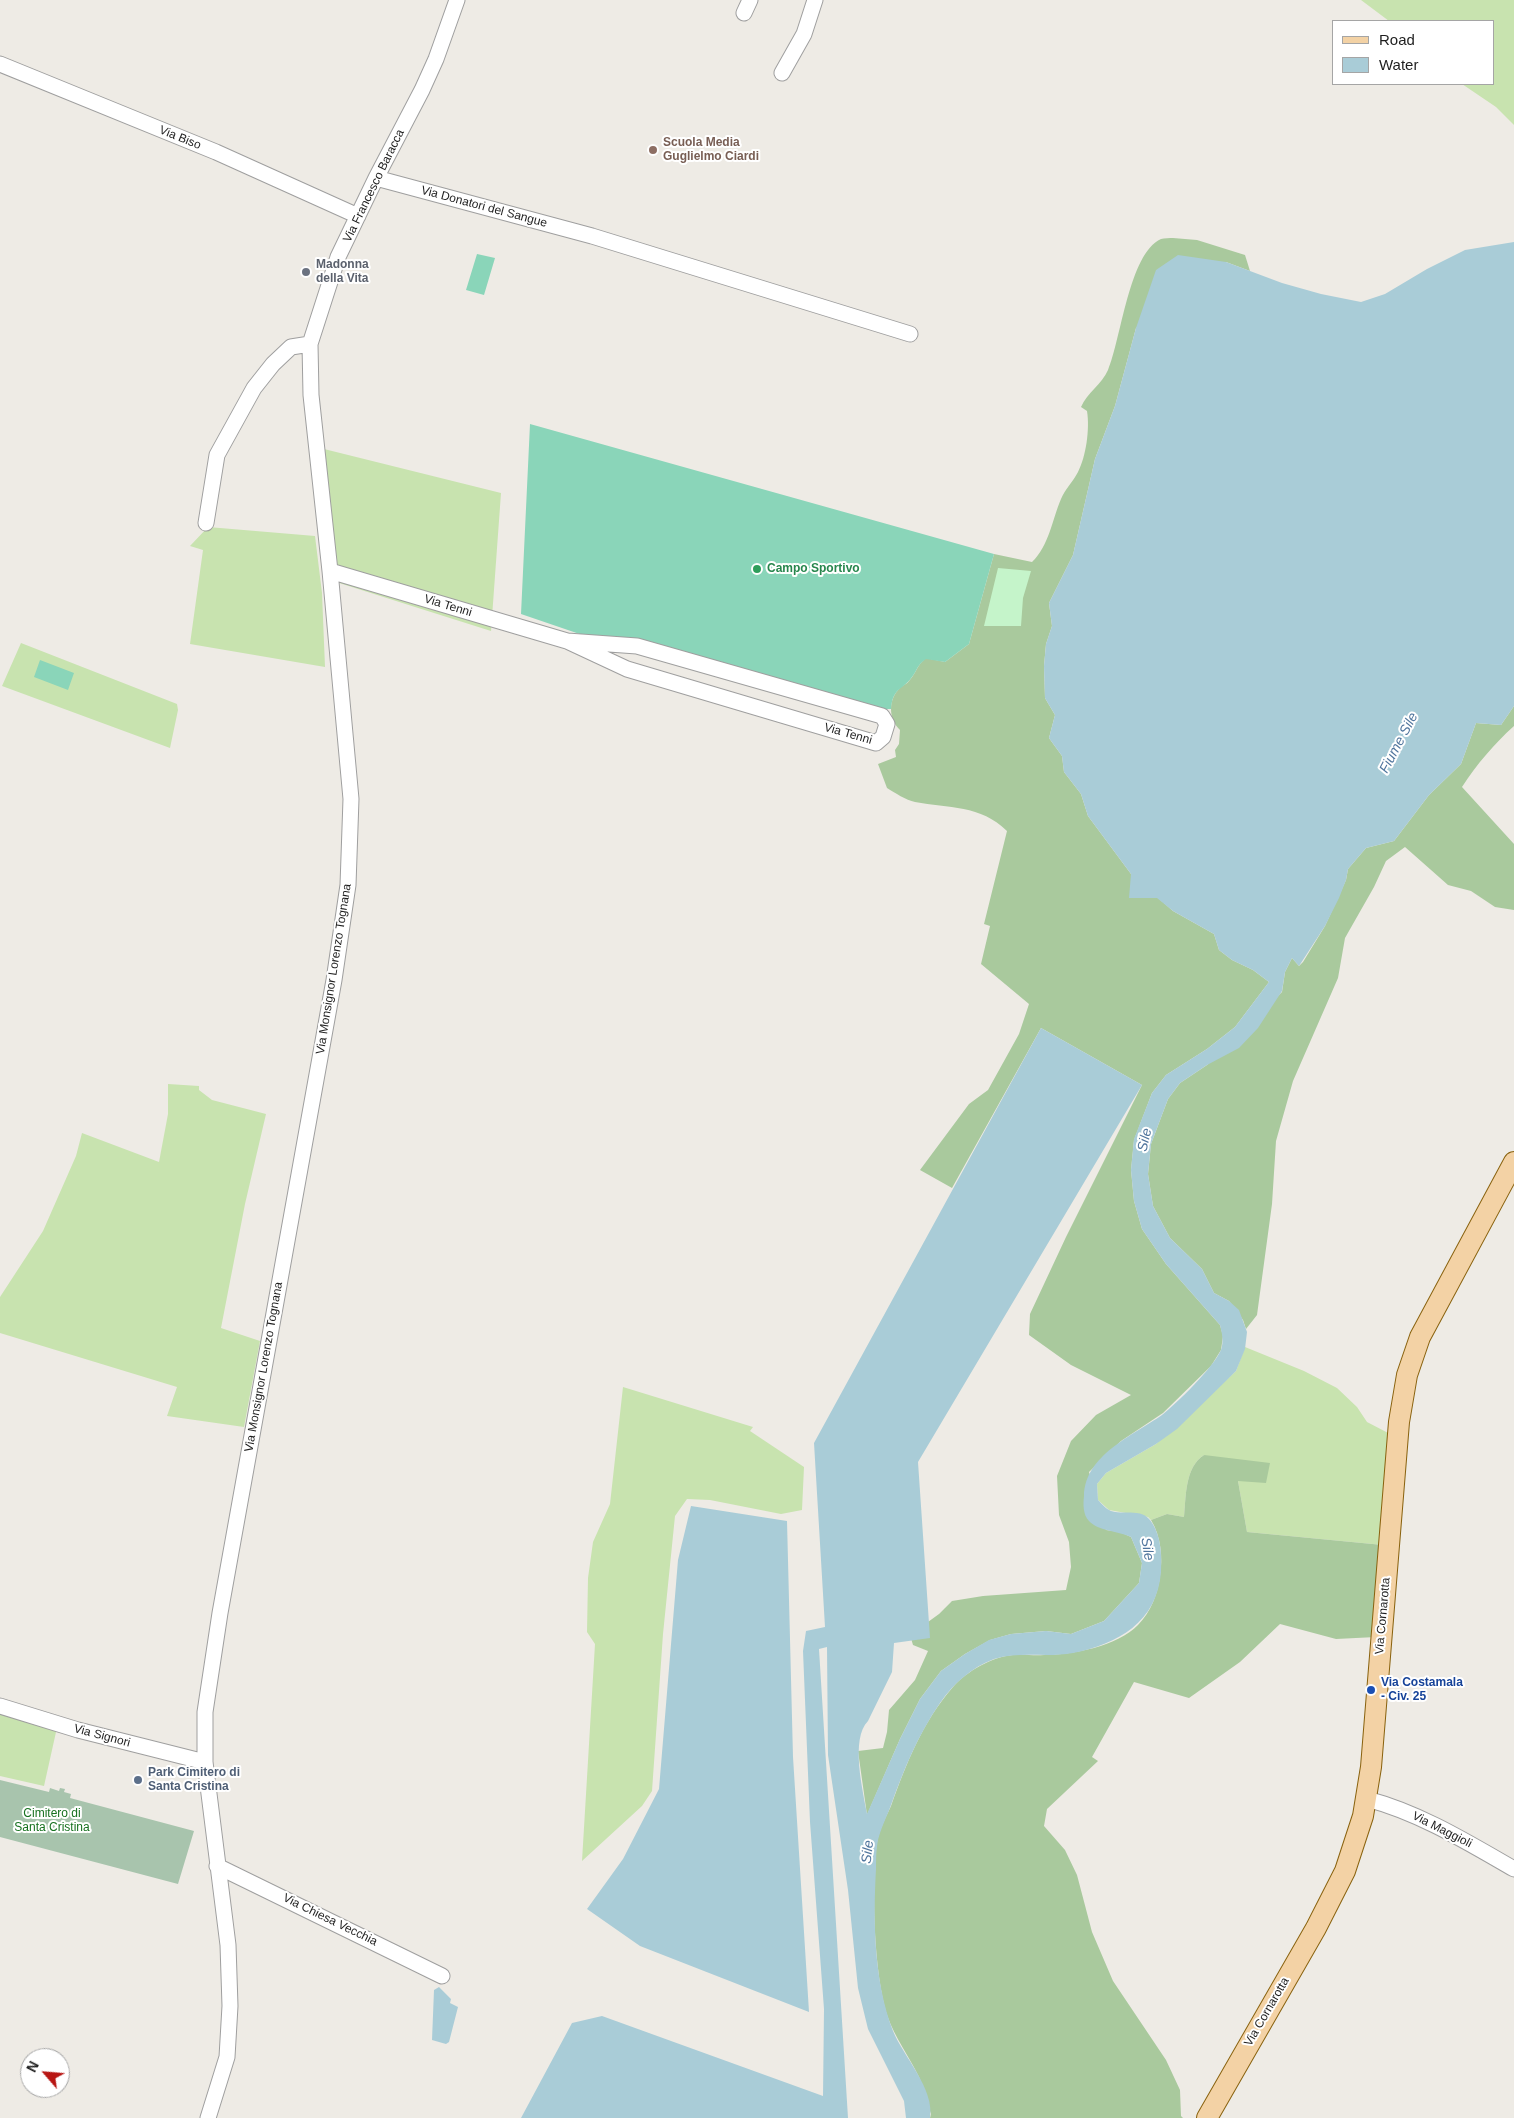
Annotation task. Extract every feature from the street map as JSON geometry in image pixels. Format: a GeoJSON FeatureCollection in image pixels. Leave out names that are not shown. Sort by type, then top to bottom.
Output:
{"type":"FeatureCollection","features":[{"type":"Feature","properties":{"kind":"main road","name":"Via Cornarotta"},"geometry":{"type":"LineString","coordinates":[[1207,2118],[1339,1884],[1359,1834],[1367,1799],[1399,1422],[1407,1375],[1427,1322],[1514,1162]]}},
{"type":"Feature","properties":{"kind":"street","name":"Via Francesco Baracca"},"geometry":{"type":"LineString","coordinates":[[334,615],[311,395],[310,344],[338,257],[376,178],[422,90],[436,59],[457,0]]}},
{"type":"Feature","properties":{"kind":"street"},"geometry":{"type":"LineString","coordinates":[[782,73],[804,34],[815,0]]}},
{"type":"Feature","properties":{"kind":"street","name":"Via Biso"},"geometry":{"type":"LineString","coordinates":[[0,64],[216,152],[358,216]]}},
{"type":"Feature","properties":{"kind":"street","name":"Via Donatori del Sangue"},"geometry":{"type":"LineString","coordinates":[[376,178],[592,236],[910,334]]}},
{"type":"Feature","properties":{"kind":"street"},"geometry":{"type":"LineString","coordinates":[[206,523],[217,454],[254,388],[273,364],[291,347],[310,344]]}},
{"type":"Feature","properties":{"kind":"street","name":"Via Tenni"},"geometry":{"type":"LineString","coordinates":[[330,571],[568,641],[627,669],[876,743],[883,737],[887,724],[882,716],[637,646],[568,641]]}},
{"type":"Feature","properties":{"kind":"street","name":"Via Monsignor Lorenzo Tognana"},"geometry":{"type":"LineString","coordinates":[[208,2118],[227,2057],[230,2006],[228,1945],[205,1762],[205,1712],[220,1613],[334,980],[348,885],[351,799],[334,615]]}},
{"type":"Feature","properties":{"kind":"street"},"geometry":{"type":"LineString","coordinates":[[612,662],[617,645]]}},
{"type":"Feature","properties":{"kind":"street","name":"Via Signori"},"geometry":{"type":"LineString","coordinates":[[0,1706],[78,1730],[205,1762]]}},
{"type":"Feature","properties":{"kind":"street","name":"Via Maggioli"},"geometry":{"type":"LineString","coordinates":[[1367,1799],[1424,1820],[1514,1868]]}},
{"type":"Feature","properties":{"kind":"street","name":"Via Chiesa Vecchia"},"geometry":{"type":"LineString","coordinates":[[217,1866],[442,1976]]}},
{"type":"Feature","properties":{"kind":"green space"},"geometry":{"type":"Polygon","coordinates":[[[1361,0],[1514,0],[1514,125],[1496,107],[1463,85],[1494,85],[1494,20],[1388,20],[1361,0]]]}},
{"type":"Feature","properties":{"kind":"green space"},"geometry":{"type":"Polygon","coordinates":[[[1161,239],[1197,240],[1245,255],[1250,271],[1226,262],[1136,328],[1115,406],[1095,459],[1073,555],[1049,603],[1052,626],[1046,644],[1044,666],[1045,698],[1055,715],[1049,738],[1062,756],[1064,772],[1081,794],[1088,816],[1131,874],[1173,911],[1214,934],[1219,950],[1269,982],[1235,1027],[1207,1049],[1166,1075],[1152,1093],[1134,1140],[1131,1170],[1134,1201],[1142,1229],[1166,1264],[1220,1325],[1223,1336],[1221,1350],[1211,1366],[1163,1413],[1121,1441],[1089,1472],[1106,1530],[1120,1532],[1131,1537],[1142,1563],[1139,1583],[1104,1621],[1071,1634],[1046,1631],[1011,1634],[990,1640],[965,1654],[941,1671],[920,1699],[900,1739],[867,1815],[858,1751],[883,1748],[889,1710],[915,1680],[928,1651],[913,1645],[910,1635],[939,1614],[952,1601],[983,1596],[1066,1590],[1071,1567],[1069,1542],[1059,1515],[1057,1476],[1071,1441],[1096,1415],[1131,1395],[1071,1365],[1029,1335],[1030,1314],[1142,1085],[1041,1028],[952,1188],[920,1170],[969,1104],[988,1090],[1019,1034],[1029,1004],[981,964],[990,926],[984,924],[1007,831],[986,816],[975,812],[908,800],[887,788],[878,764],[896,757],[895,750],[899,744],[900,730],[893,720],[891,709],[896,693],[914,675],[926,658],[945,662],[969,644],[994,554],[1032,562],[1038,556],[1050,532],[1063,495],[1081,466],[1088,426],[1087,411],[1081,407],[1108,370],[1127,298],[1141,261],[1150,247],[1161,239]]]}},
{"type":"Feature","properties":{"kind":"green space"},"geometry":{"type":"Polygon","coordinates":[[[477,254],[495,258],[484,295],[466,290],[477,254]]]}},
{"type":"Feature","properties":{"kind":"green space","name":"Campo Sportivo"},"geometry":{"type":"Polygon","coordinates":[[[530,424],[994,554],[969,644],[945,662],[926,659],[923,661],[914,674],[896,693],[891,709],[874,709],[603,642],[521,614],[530,424]]]}},
{"type":"Feature","properties":{"kind":"green space"},"geometry":{"type":"Polygon","coordinates":[[[320,448],[501,493],[491,631],[336,582],[320,448]]]}},
{"type":"Feature","properties":{"kind":"green space"},"geometry":{"type":"Polygon","coordinates":[[[208,527],[315,536],[322,593],[325,667],[190,644],[203,550],[190,546],[208,527]]]}},
{"type":"Feature","properties":{"kind":"green space"},"geometry":{"type":"Polygon","coordinates":[[[998,568],[1031,571],[1023,598],[1021,626],[984,626],[998,568]]]}},
{"type":"Feature","properties":{"kind":"green space"},"geometry":{"type":"Polygon","coordinates":[[[21,643],[177,704],[178,710],[170,748],[2,686],[21,643]]]}},
{"type":"Feature","properties":{"kind":"green space"},"geometry":{"type":"Polygon","coordinates":[[[40,660],[74,673],[68,690],[34,677],[40,660]]]}},
{"type":"Feature","properties":{"kind":"green space"},"geometry":{"type":"Polygon","coordinates":[[[1514,706],[1514,726],[1486,755],[1462,787],[1514,844],[1514,910],[1495,907],[1471,891],[1448,885],[1405,847],[1386,861],[1374,887],[1345,938],[1338,978],[1293,1081],[1276,1141],[1272,1204],[1257,1315],[1246,1329],[1243,1320],[1229,1301],[1214,1293],[1202,1269],[1170,1238],[1153,1206],[1148,1174],[1151,1144],[1168,1099],[1180,1083],[1207,1065],[1282,992],[1285,972],[1292,958],[1299,966],[1303,962],[1325,926],[1346,880],[1348,869],[1366,848],[1394,841],[1429,795],[1461,764],[1476,723],[1501,725],[1514,706]]]}},
{"type":"Feature","properties":{"kind":"green space"},"geometry":{"type":"Polygon","coordinates":[[[168,1084],[199,1086],[199,1090],[212,1100],[266,1114],[245,1204],[221,1328],[260,1341],[244,1427],[167,1416],[177,1387],[0,1333],[0,1297],[43,1231],[76,1156],[82,1133],[159,1162],[168,1114],[168,1084]]]}},
{"type":"Feature","properties":{"kind":"green space"},"geometry":{"type":"Polygon","coordinates":[[[1245,1347],[1304,1371],[1337,1388],[1357,1407],[1367,1422],[1392,1435],[1383,1545],[1247,1532],[1238,1481],[1204,1455],[1198,1460],[1190,1474],[1186,1491],[1184,1517],[1167,1514],[1151,1520],[1148,1517],[1109,1510],[1098,1500],[1097,1484],[1106,1473],[1156,1444],[1236,1371],[1245,1347]]]}},
{"type":"Feature","properties":{"kind":"green space"},"geometry":{"type":"Polygon","coordinates":[[[623,1387],[753,1427],[750,1431],[804,1467],[802,1510],[781,1514],[710,1500],[687,1499],[675,1516],[663,1634],[652,1791],[642,1806],[582,1861],[595,1644],[587,1632],[588,1578],[593,1542],[610,1504],[623,1387]]]}},
{"type":"Feature","properties":{"kind":"green space"},"geometry":{"type":"Polygon","coordinates":[[[1204,1455],[1270,1463],[1266,1483],[1238,1481],[1247,1532],[1383,1545],[1376,1637],[1336,1639],[1280,1624],[1240,1662],[1189,1698],[1134,1682],[1092,1757],[1098,1761],[1047,1809],[1044,1826],[1065,1850],[1077,1875],[1092,1932],[1113,1981],[1166,2060],[1180,2090],[1181,2116],[1183,2118],[930,2118],[931,2114],[921,2081],[887,2015],[879,1977],[875,1929],[874,1881],[877,1842],[903,1774],[916,1744],[942,1700],[959,1681],[973,1670],[1005,1656],[1055,1655],[1094,1648],[1119,1639],[1138,1625],[1147,1614],[1153,1602],[1158,1589],[1161,1569],[1159,1540],[1151,1520],[1167,1514],[1184,1517],[1186,1491],[1190,1474],[1198,1460],[1204,1455]]]}},
{"type":"Feature","properties":{"kind":"green space"},"geometry":{"type":"Polygon","coordinates":[[[0,1710],[58,1723],[44,1786],[0,1776],[0,1710]]]}},
{"type":"Feature","properties":{"kind":"green space","name":"Cimitero di Santa Cristina"},"geometry":{"type":"Polygon","coordinates":[[[0,1780],[49,1792],[50,1788],[59,1791],[60,1788],[65,1789],[64,1792],[71,1794],[70,1798],[194,1831],[178,1884],[0,1837],[0,1780]]]}},
{"type":"Feature","properties":{"kind":"water"},"geometry":{"type":"Polygon","coordinates":[[[1514,242],[1514,706],[1501,725],[1476,723],[1461,764],[1429,795],[1394,841],[1366,848],[1348,869],[1339,898],[1325,926],[1299,966],[1292,958],[1285,972],[1282,991],[1258,1028],[1239,1048],[1207,1065],[1180,1083],[1168,1099],[1151,1144],[1148,1174],[1153,1206],[1170,1238],[1202,1269],[1214,1293],[1229,1301],[1239,1310],[1247,1332],[1245,1349],[1236,1371],[1177,1429],[1156,1444],[1106,1473],[1097,1484],[1098,1500],[1106,1508],[1116,1512],[1132,1512],[1146,1516],[1154,1526],[1159,1538],[1161,1572],[1158,1589],[1152,1604],[1143,1617],[1120,1637],[1090,1649],[1053,1655],[1014,1655],[994,1659],[971,1671],[951,1689],[932,1715],[912,1752],[901,1778],[877,1843],[876,1951],[882,1992],[893,2031],[923,2084],[928,2096],[930,2118],[906,2118],[904,2101],[868,2029],[858,1988],[848,1890],[828,1755],[827,1647],[819,1649],[848,2118],[521,2118],[572,2023],[602,2016],[823,2096],[824,2009],[810,1822],[803,1651],[806,1631],[825,1627],[814,1443],[1041,1028],[1142,1085],[918,1462],[930,1638],[894,1643],[892,1672],[863,1729],[860,1740],[859,1766],[867,1814],[920,1699],[941,1671],[989,1640],[1011,1634],[1046,1631],[1071,1634],[1104,1621],[1139,1583],[1142,1563],[1131,1537],[1098,1527],[1087,1519],[1084,1506],[1086,1482],[1092,1469],[1101,1458],[1124,1439],[1169,1410],[1211,1366],[1221,1350],[1223,1341],[1220,1325],[1166,1264],[1142,1229],[1134,1201],[1131,1170],[1134,1139],[1152,1093],[1166,1075],[1207,1049],[1235,1027],[1269,982],[1219,950],[1214,934],[1173,911],[1157,898],[1129,898],[1131,874],[1088,816],[1081,794],[1064,772],[1062,756],[1049,738],[1055,715],[1045,698],[1044,666],[1046,644],[1052,626],[1049,603],[1073,555],[1095,459],[1115,406],[1136,328],[1156,270],[1178,255],[1226,262],[1282,283],[1321,294],[1361,302],[1385,294],[1427,269],[1465,250],[1514,242]]]}},
{"type":"Feature","properties":{"kind":"water"},"geometry":{"type":"Polygon","coordinates":[[[691,1506],[787,1521],[793,1757],[809,2012],[640,1946],[587,1909],[623,1859],[659,1789],[678,1560],[691,1506]]]}},
{"type":"Feature","properties":{"kind":"water"},"geometry":{"type":"Polygon","coordinates":[[[439,1987],[451,1999],[450,2003],[458,2007],[449,2042],[446,2044],[432,2040],[434,1990],[439,1987]]]}},
{"type":"Feature","properties":{"kind":"place","name":"Scuola Media Guglielmo Ciardi"},"geometry":{"type":"Point","coordinates":[653,150]}},
{"type":"Feature","properties":{"kind":"place","name":"Madonna della Vita"},"geometry":{"type":"Point","coordinates":[306,272]}},
{"type":"Feature","properties":{"kind":"place","name":"Campo Sportivo"},"geometry":{"type":"Point","coordinates":[757,569]}},
{"type":"Feature","properties":{"kind":"place","name":"Via Costamala - Civ. 25"},"geometry":{"type":"Point","coordinates":[1371,1690]}},
{"type":"Feature","properties":{"kind":"place","name":"Park Cimitero di Santa Cristina"},"geometry":{"type":"Point","coordinates":[138,1780]}},
{"type":"Feature","properties":{"kind":"water label","name":"Fiume Sile"},"geometry":{"type":"Point","coordinates":[1399,743]}},
{"type":"Feature","properties":{"kind":"water label","name":"Sile"},"geometry":{"type":"Point","coordinates":[1145,1140]}},
{"type":"Feature","properties":{"kind":"water label","name":"Sile"},"geometry":{"type":"Point","coordinates":[1147,1549]}},
{"type":"Feature","properties":{"kind":"water label","name":"Sile"},"geometry":{"type":"Point","coordinates":[868,1852]}}]}
